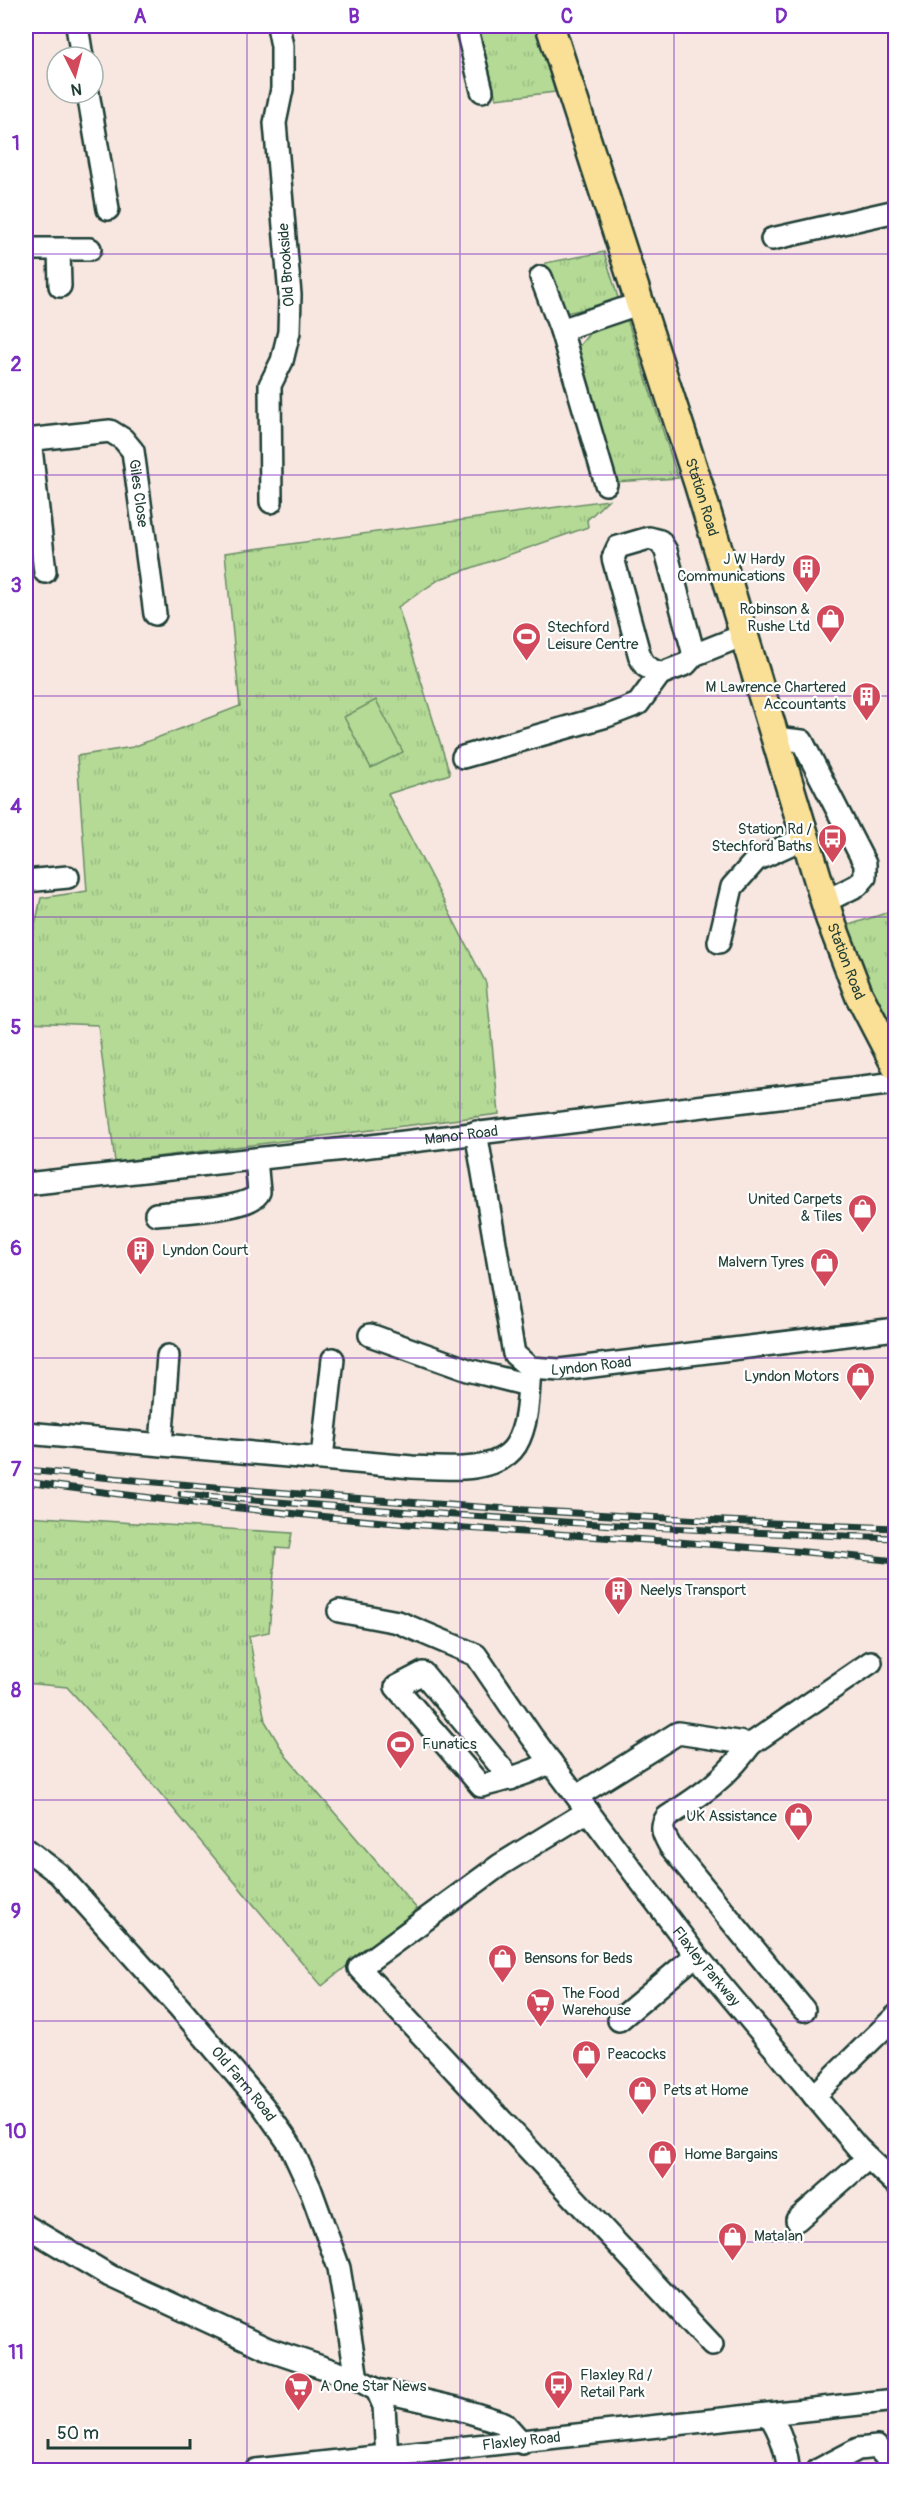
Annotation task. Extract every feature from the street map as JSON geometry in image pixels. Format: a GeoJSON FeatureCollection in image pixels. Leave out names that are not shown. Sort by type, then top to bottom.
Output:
{"type":"FeatureCollection","features":[{"type":"Feature","properties":{"kind":"main road","name":"Station Road"},"geometry":{"type":"LineString","coordinates":[[550,26],[638,304],[698,483],[825,902],[859,995],[896,1066]]}},
{"type":"Feature","properties":{"kind":"street"},"geometry":{"type":"LineString","coordinates":[[77,26],[80,45]]}},
{"type":"Feature","properties":{"kind":"street","name":"Old Brookside"},"geometry":{"type":"LineString","coordinates":[[270,502],[270,386],[282,361],[290,332],[290,304],[275,123],[282,89],[282,46],[278,26]]}},
{"type":"Feature","properties":{"kind":"street"},"geometry":{"type":"LineString","coordinates":[[466,26],[482,91]]}},
{"type":"Feature","properties":{"kind":"street"},"geometry":{"type":"LineString","coordinates":[[90,105],[108,209]]}},
{"type":"Feature","properties":{"kind":"street"},"geometry":{"type":"LineString","coordinates":[[772,239],[896,211]]}},
{"type":"Feature","properties":{"kind":"street"},"geometry":{"type":"LineString","coordinates":[[26,249],[90,249]]}},
{"type":"Feature","properties":{"kind":"street"},"geometry":{"type":"LineString","coordinates":[[60,250],[60,286]]}},
{"type":"Feature","properties":{"kind":"street"},"geometry":{"type":"LineString","coordinates":[[541,277],[561,330],[606,484]]}},
{"type":"Feature","properties":{"kind":"street"},"geometry":{"type":"LineString","coordinates":[[561,330],[638,304]]}},
{"type":"Feature","properties":{"kind":"street","name":"Giles Close"},"geometry":{"type":"LineString","coordinates":[[28,440],[111,431],[123,439],[133,451],[155,615]]}},
{"type":"Feature","properties":{"kind":"street"},"geometry":{"type":"LineString","coordinates":[[28,440],[45,572]]}},
{"type":"Feature","properties":{"kind":"street"},"geometry":{"type":"LineString","coordinates":[[660,674],[645,666],[640,657],[613,558],[618,547],[649,538],[660,541],[666,551],[694,655]]}},
{"type":"Feature","properties":{"kind":"street"},"geometry":{"type":"LineString","coordinates":[[463,756],[607,716],[638,704],[660,674],[686,664],[694,655],[744,635]]}},
{"type":"Feature","properties":{"kind":"street"},"geometry":{"type":"LineString","coordinates":[[774,738],[802,741],[865,864],[865,877],[858,885],[825,902]]}},
{"type":"Feature","properties":{"kind":"street"},"geometry":{"type":"LineString","coordinates":[[719,942],[732,887],[756,860],[804,838]]}},
{"type":"Feature","properties":{"kind":"street"},"geometry":{"type":"LineString","coordinates":[[26,881],[68,877]]}},
{"type":"Feature","properties":{"kind":"street","name":"Manor Road"},"geometry":{"type":"LineString","coordinates":[[26,1184],[896,1083]]}},
{"type":"Feature","properties":{"kind":"street","name":"Lyndon Road"},"geometry":{"type":"LineString","coordinates":[[476,1132],[514,1354],[529,1376],[560,1370],[896,1329]]}},
{"type":"Feature","properties":{"kind":"street"},"geometry":{"type":"LineString","coordinates":[[156,1214],[237,1205],[254,1200],[260,1192],[256,1159]]}},
{"type":"Feature","properties":{"kind":"street"},"geometry":{"type":"LineString","coordinates":[[26,1434],[412,1467],[469,1468],[506,1455],[516,1445],[525,1421],[529,1376],[468,1370],[370,1335]]}},
{"type":"Feature","properties":{"kind":"street"},"geometry":{"type":"LineString","coordinates":[[161,1444],[168,1356]]}},
{"type":"Feature","properties":{"kind":"street"},"geometry":{"type":"LineString","coordinates":[[322,1458],[333,1359]]}},
{"type":"Feature","properties":{"kind":"street","name":"Flaxley Parkway"},"geometry":{"type":"LineString","coordinates":[[339,1611],[398,1622],[476,1655],[532,1737],[696,1955],[868,2158],[896,2184]]}},
{"type":"Feature","properties":{"kind":"street"},"geometry":{"type":"LineString","coordinates":[[804,2010],[670,1846],[662,1832],[663,1823],[667,1817],[711,1789],[732,1769],[751,1744],[871,1662]]}},
{"type":"Feature","properties":{"kind":"street"},"geometry":{"type":"LineString","coordinates":[[511,1779],[423,1672],[396,1687],[481,1786],[511,1779],[528,1774],[551,1762]]}},
{"type":"Feature","properties":{"kind":"street"},"geometry":{"type":"LineString","coordinates":[[712,2345],[359,1968],[678,1733],[751,1744]]}},
{"type":"Feature","properties":{"kind":"street","name":"Old Farm Road"},"geometry":{"type":"LineString","coordinates":[[26,1849],[59,1874],[179,2007],[264,2106],[290,2145],[310,2188],[339,2268],[357,2379]]}},
{"type":"Feature","properties":{"kind":"street"},"geometry":{"type":"LineString","coordinates":[[619,2020],[696,1955]]}},
{"type":"Feature","properties":{"kind":"street"},"geometry":{"type":"LineString","coordinates":[[814,2096],[896,2016]]}},
{"type":"Feature","properties":{"kind":"street"},"geometry":{"type":"LineString","coordinates":[[797,2220],[868,2158]]}},
{"type":"Feature","properties":{"kind":"street"},"geometry":{"type":"LineString","coordinates":[[26,2226],[110,2276],[268,2349],[357,2379],[377,2390],[456,2408],[504,2422],[522,2443]]}},
{"type":"Feature","properties":{"kind":"street"},"geometry":{"type":"LineString","coordinates":[[377,2390],[384,2406],[387,2457]]}},
{"type":"Feature","properties":{"kind":"street","name":"Flaxley Road"},"geometry":{"type":"LineString","coordinates":[[256,2470],[522,2443],[896,2400]]}},
{"type":"Feature","properties":{"kind":"street"},"geometry":{"type":"LineString","coordinates":[[769,2415],[774,2421],[788,2462],[788,2470]]}},
{"type":"Feature","properties":{"kind":"street"},"geometry":{"type":"LineString","coordinates":[[818,2470],[858,2450],[877,2447],[889,2461],[892,2470]]}},
{"type":"Feature","properties":{"kind":"green space"},"geometry":{"type":"Polygon","coordinates":[[[485,26],[535,26],[555,92],[496,99],[481,34],[485,26]]]}},
{"type":"Feature","properties":{"kind":"green space"},"geometry":{"type":"Polygon","coordinates":[[[604,252],[619,301],[566,313],[556,302],[545,263],[604,252]]]}},
{"type":"Feature","properties":{"kind":"green space"},"geometry":{"type":"Polygon","coordinates":[[[626,316],[678,478],[614,482],[576,350],[595,326],[626,316]]]}},
{"type":"Feature","properties":{"kind":"green space"},"geometry":{"type":"Polygon","coordinates":[[[608,500],[587,520],[588,527],[440,579],[398,607],[450,774],[388,794],[486,983],[499,1114],[115,1162],[98,1025],[26,1022],[26,966],[41,898],[87,891],[77,756],[133,747],[240,706],[225,553],[608,500]]]}},
{"type":"Feature","properties":{"kind":"green space"},"geometry":{"type":"Polygon","coordinates":[[[376,700],[403,752],[371,768],[344,717],[376,700]]]}},
{"type":"Feature","properties":{"kind":"green space"},"geometry":{"type":"Polygon","coordinates":[[[895,910],[895,1039],[874,998],[846,926],[895,910]]]}},
{"type":"Feature","properties":{"kind":"green space"},"geometry":{"type":"Polygon","coordinates":[[[26,1516],[292,1533],[289,1549],[276,1548],[269,1632],[249,1636],[265,1721],[286,1756],[417,1909],[322,1986],[118,1743],[67,1687],[26,1683],[26,1516]]]}},
{"type":"Feature","properties":{"kind":"railway"},"geometry":{"type":"LineString","coordinates":[[26,1470],[460,1506],[678,1519],[896,1528]]}},
{"type":"Feature","properties":{"kind":"railway"},"geometry":{"type":"LineString","coordinates":[[26,1482],[217,1506],[360,1520],[713,1545],[896,1561]]}},
{"type":"Feature","properties":{"kind":"railway"},"geometry":{"type":"LineString","coordinates":[[181,1494],[538,1520],[717,1531],[896,1538]]}},
{"type":"Feature","properties":{"kind":"place","name":"J W Hardy Communications"},"geometry":{"type":"Point","coordinates":[806,594]}},
{"type":"Feature","properties":{"kind":"place","name":"Robinson & Rushe Ltd"},"geometry":{"type":"Point","coordinates":[831,644]}},
{"type":"Feature","properties":{"kind":"place","name":"Stechford Leisure Centre"},"geometry":{"type":"Point","coordinates":[526,662]}},
{"type":"Feature","properties":{"kind":"place","name":"M Lawrence Chartered Accountants"},"geometry":{"type":"Point","coordinates":[867,722]}},
{"type":"Feature","properties":{"kind":"place","name":"Station Rd / Stechford Baths"},"geometry":{"type":"Point","coordinates":[833,864]}},
{"type":"Feature","properties":{"kind":"place","name":"United Carpets & Tiles"},"geometry":{"type":"Point","coordinates":[863,1234]}},
{"type":"Feature","properties":{"kind":"place","name":"Lyndon Court"},"geometry":{"type":"Point","coordinates":[141,1276]}},
{"type":"Feature","properties":{"kind":"place","name":"Malvern Tyres"},"geometry":{"type":"Point","coordinates":[825,1288]}},
{"type":"Feature","properties":{"kind":"place","name":"Lyndon Motors"},"geometry":{"type":"Point","coordinates":[860,1402]}},
{"type":"Feature","properties":{"kind":"place","name":"Neelys Transport"},"geometry":{"type":"Point","coordinates":[619,1616]}},
{"type":"Feature","properties":{"kind":"place","name":"Funatics"},"geometry":{"type":"Point","coordinates":[401,1770]}},
{"type":"Feature","properties":{"kind":"place","name":"UK Assistance"},"geometry":{"type":"Point","coordinates":[798,1842]}},
{"type":"Feature","properties":{"kind":"place","name":"Bensons for Beds"},"geometry":{"type":"Point","coordinates":[503,1984]}},
{"type":"Feature","properties":{"kind":"place","name":"The Food Warehouse"},"geometry":{"type":"Point","coordinates":[541,2028]}},
{"type":"Feature","properties":{"kind":"place","name":"Peacocks"},"geometry":{"type":"Point","coordinates":[586,2080]}},
{"type":"Feature","properties":{"kind":"place","name":"Pets at Home"},"geometry":{"type":"Point","coordinates":[642,2116]}},
{"type":"Feature","properties":{"kind":"place","name":"Home Bargains"},"geometry":{"type":"Point","coordinates":[663,2180]}},
{"type":"Feature","properties":{"kind":"place","name":"Matalan"},"geometry":{"type":"Point","coordinates":[733,2262]}},
{"type":"Feature","properties":{"kind":"place","name":"Flaxley Rd / Retail Park"},"geometry":{"type":"Point","coordinates":[559,2410]}},
{"type":"Feature","properties":{"kind":"place","name":"A One Star News"},"geometry":{"type":"Point","coordinates":[299,2412]}}]}
